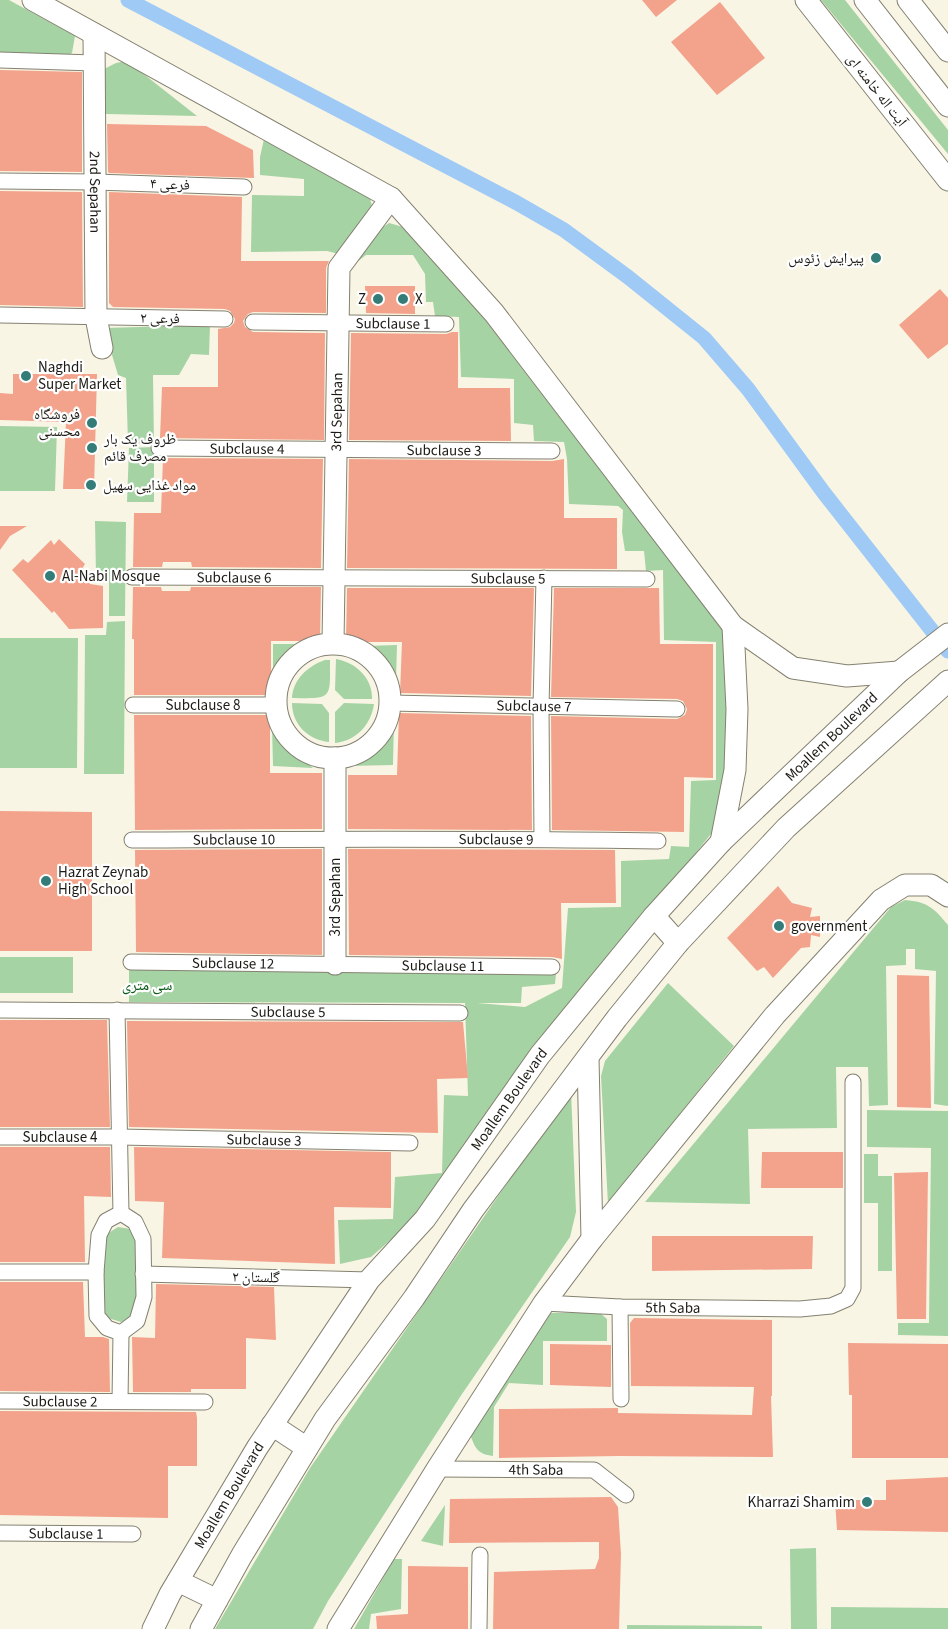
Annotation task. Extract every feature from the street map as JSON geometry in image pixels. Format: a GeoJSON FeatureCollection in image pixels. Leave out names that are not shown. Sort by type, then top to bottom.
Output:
{"type":"FeatureCollection","features":[{"type":"Feature","properties":{"kind":"main road"},"geometry":{"type":"LineString","coordinates":[[33,0],[391,198],[494,313],[733,626],[793,668],[847,676],[899,672]]}},
{"type":"Feature","properties":{"kind":"main road","name":"آیت اله خامنه ای"},"geometry":{"type":"LineString","coordinates":[[806,0],[948,180]]}},
{"type":"Feature","properties":{"kind":"main road"},"geometry":{"type":"LineString","coordinates":[[865,0],[948,106]]}},
{"type":"Feature","properties":{"kind":"main road"},"geometry":{"type":"LineString","coordinates":[[908,0],[948,51]]}},
{"type":"Feature","properties":{"kind":"main road","name":"2nd Sepahan"},"geometry":{"type":"LineString","coordinates":[[94,34],[96,317],[102,348]]}},
{"type":"Feature","properties":{"kind":"main road","name":"3rd Sepahan"},"geometry":{"type":"LineString","coordinates":[[333,643],[339,268],[391,198]]}},
{"type":"Feature","properties":{"kind":"main road"},"geometry":{"type":"LineString","coordinates":[[721,842],[735,770],[737,708],[733,626]]}},
{"type":"Feature","properties":{"kind":"main road","name":"Moallem Boulevard"},"geometry":{"type":"LineString","coordinates":[[153,1629],[178,1581],[257,1448],[369,1280],[425,1219],[540,1055],[654,916],[721,842],[899,672],[948,634]]}},
{"type":"Feature","properties":{"kind":"main road"},"geometry":{"type":"LineString","coordinates":[[333,643],[351,646],[374,661],[388,685],[390,703],[387,720],[379,735],[367,747],[351,755],[335,758],[317,755],[302,748],[288,736],[280,722],[276,705],[278,686],[285,669],[291,662],[314,646],[333,643]]}},
{"type":"Feature","properties":{"kind":"main road"},"geometry":{"type":"LineString","coordinates":[[201,1629],[242,1555],[325,1419],[414,1298],[473,1210],[617,1018],[678,943],[786,828],[946,682]]}},
{"type":"Feature","properties":{"kind":"main road","name":"3rd Sepahan"},"geometry":{"type":"LineString","coordinates":[[335,758],[335,964]]}},
{"type":"Feature","properties":{"kind":"main road"},"geometry":{"type":"LineString","coordinates":[[338,1629],[436,1469],[544,1303],[592,1239],[775,1015],[881,900],[905,885],[931,885],[948,896]]}},
{"type":"Feature","properties":{"kind":"main road"},"geometry":{"type":"LineString","coordinates":[[654,916],[678,943]]}},
{"type":"Feature","properties":{"kind":"main road"},"geometry":{"type":"LineString","coordinates":[[588,1058],[592,1239]]}},
{"type":"Feature","properties":{"kind":"main road"},"geometry":{"type":"LineString","coordinates":[[272,1425],[307,1448]]}},
{"type":"Feature","properties":{"kind":"main road"},"geometry":{"type":"LineString","coordinates":[[178,1581],[217,1600]]}},
{"type":"Feature","properties":{"kind":"street"},"geometry":{"type":"LineString","coordinates":[[0,60],[94,63]]}},
{"type":"Feature","properties":{"kind":"street"},"geometry":{"type":"LineString","coordinates":[[0,182],[95,182]]}},
{"type":"Feature","properties":{"kind":"street","name":"فرعی ۴"},"geometry":{"type":"LineString","coordinates":[[95,182],[244,187]]}},
{"type":"Feature","properties":{"kind":"street"},"geometry":{"type":"LineString","coordinates":[[0,315],[96,317]]}},
{"type":"Feature","properties":{"kind":"street","name":"فرعی ۲"},"geometry":{"type":"LineString","coordinates":[[96,317],[225,319]]}},
{"type":"Feature","properties":{"kind":"street"},"geometry":{"type":"LineString","coordinates":[[253,322],[338,322]]}},
{"type":"Feature","properties":{"kind":"street","name":"Subclause 1"},"geometry":{"type":"LineString","coordinates":[[338,322],[446,324]]}},
{"type":"Feature","properties":{"kind":"street","name":"Subclause 4"},"geometry":{"type":"LineString","coordinates":[[159,448],[337,449]]}},
{"type":"Feature","properties":{"kind":"street","name":"Subclause 3"},"geometry":{"type":"LineString","coordinates":[[337,449],[552,451]]}},
{"type":"Feature","properties":{"kind":"street","name":"Subclause 6"},"geometry":{"type":"LineString","coordinates":[[132,577],[335,577]]}},
{"type":"Feature","properties":{"kind":"street","name":"Subclause 5"},"geometry":{"type":"LineString","coordinates":[[335,577],[647,579]]}},
{"type":"Feature","properties":{"kind":"street"},"geometry":{"type":"LineString","coordinates":[[542,839],[541,707],[544,578]]}},
{"type":"Feature","properties":{"kind":"street","name":"Subclause 7"},"geometry":{"type":"LineString","coordinates":[[390,703],[677,709]]}},
{"type":"Feature","properties":{"kind":"street","name":"Subclause 8"},"geometry":{"type":"LineString","coordinates":[[132,705],[276,705]]}},
{"type":"Feature","properties":{"kind":"street","name":"Subclause 9"},"geometry":{"type":"LineString","coordinates":[[335,838],[658,841]]}},
{"type":"Feature","properties":{"kind":"street","name":"Subclause 10"},"geometry":{"type":"LineString","coordinates":[[132,840],[335,838]]}},
{"type":"Feature","properties":{"kind":"street","name":"Subclause 12"},"geometry":{"type":"LineString","coordinates":[[131,962],[335,964]]}},
{"type":"Feature","properties":{"kind":"street","name":"Subclause 11"},"geometry":{"type":"LineString","coordinates":[[335,964],[552,967]]}},
{"type":"Feature","properties":{"kind":"street"},"geometry":{"type":"LineString","coordinates":[[0,1010],[117,1010],[121,1213]]}},
{"type":"Feature","properties":{"kind":"street","name":"Subclause 5"},"geometry":{"type":"LineString","coordinates":[[117,1010],[460,1014]]}},
{"type":"Feature","properties":{"kind":"street","name":"5th Saba"},"geometry":{"type":"LineString","coordinates":[[544,1303],[620,1307],[800,1309],[831,1306],[847,1299],[853,1288],[853,1082]]}},
{"type":"Feature","properties":{"kind":"street","name":"Subclause 4"},"geometry":{"type":"LineString","coordinates":[[0,1137],[119,1137]]}},
{"type":"Feature","properties":{"kind":"street","name":"Subclause 3"},"geometry":{"type":"LineString","coordinates":[[119,1137],[410,1143]]}},
{"type":"Feature","properties":{"kind":"street"},"geometry":{"type":"LineString","coordinates":[[121,1213],[106,1221],[99,1235],[96,1272],[97,1316],[108,1328],[121,1333]]}},
{"type":"Feature","properties":{"kind":"street"},"geometry":{"type":"LineString","coordinates":[[121,1213],[135,1222],[143,1239],[144,1297],[137,1321],[121,1333]]}},
{"type":"Feature","properties":{"kind":"street"},"geometry":{"type":"LineString","coordinates":[[0,1272],[96,1272]]}},
{"type":"Feature","properties":{"kind":"street","name":"گلستان ۲"},"geometry":{"type":"LineString","coordinates":[[143,1274],[369,1280]]}},
{"type":"Feature","properties":{"kind":"street"},"geometry":{"type":"LineString","coordinates":[[620,1307],[621,1399]]}},
{"type":"Feature","properties":{"kind":"street"},"geometry":{"type":"LineString","coordinates":[[121,1333],[120,1401],[205,1402]]}},
{"type":"Feature","properties":{"kind":"street","name":"Subclause 2"},"geometry":{"type":"LineString","coordinates":[[0,1401],[120,1401]]}},
{"type":"Feature","properties":{"kind":"street","name":"4th Saba"},"geometry":{"type":"LineString","coordinates":[[436,1469],[594,1470],[626,1495]]}},
{"type":"Feature","properties":{"kind":"street","name":"Subclause 1"},"geometry":{"type":"LineString","coordinates":[[0,1533],[132,1534]]}},
{"type":"Feature","properties":{"kind":"street"},"geometry":{"type":"LineString","coordinates":[[479,1629],[480,1555]]}},
{"type":"Feature","properties":{"kind":"green space"},"geometry":{"type":"Polygon","coordinates":[[[0,0],[9,0],[75,36],[72,53],[65,58],[0,55],[0,0]]]}},
{"type":"Feature","properties":{"kind":"green space"},"geometry":{"type":"Polygon","coordinates":[[[821,0],[845,0],[948,130],[948,154],[821,0]]]}},
{"type":"Feature","properties":{"kind":"green space"},"geometry":{"type":"Polygon","coordinates":[[[127,61],[197,116],[106,114],[101,82],[106,68],[127,61]]]}},
{"type":"Feature","properties":{"kind":"green space"},"geometry":{"type":"Polygon","coordinates":[[[264,139],[370,198],[372,206],[339,254],[327,251],[251,252],[252,195],[304,196],[304,179],[260,175],[260,157],[264,139]]]}},
{"type":"Feature","properties":{"kind":"green space","name":"سی متری"},"geometry":{"type":"Polygon","coordinates":[[[389,223],[410,229],[435,255],[622,498],[728,626],[728,776],[715,829],[494,1103],[410,1223],[371,1257],[340,1264],[338,1220],[393,1219],[395,1177],[442,1173],[444,1095],[468,1096],[465,1003],[129,1002],[129,968],[556,973],[555,984],[522,987],[521,1003],[477,1003],[525,1007],[562,988],[568,908],[621,907],[621,861],[669,859],[671,846],[689,847],[691,781],[716,780],[716,642],[664,640],[663,570],[646,571],[644,551],[625,551],[622,532],[623,510],[618,506],[569,504],[564,442],[534,441],[533,425],[514,423],[514,379],[461,377],[459,317],[435,316],[433,302],[426,302],[425,274],[413,255],[366,255],[357,262],[357,254],[379,230],[389,223]]]}},
{"type":"Feature","properties":{"kind":"green space"},"geometry":{"type":"Polygon","coordinates":[[[210,325],[209,355],[191,354],[179,375],[153,375],[154,444],[128,443],[126,378],[118,375],[104,328],[210,325]]]}},
{"type":"Feature","properties":{"kind":"green space"},"geometry":{"type":"Polygon","coordinates":[[[0,426],[57,427],[55,491],[0,491],[0,426]]]}},
{"type":"Feature","properties":{"kind":"green space"},"geometry":{"type":"Polygon","coordinates":[[[154,447],[154,502],[127,502],[129,448],[154,447]]]}},
{"type":"Feature","properties":{"kind":"green space"},"geometry":{"type":"Polygon","coordinates":[[[95,521],[126,522],[125,616],[109,616],[109,575],[96,575],[95,521]]]}},
{"type":"Feature","properties":{"kind":"green space"},"geometry":{"type":"Polygon","coordinates":[[[125,621],[124,774],[84,774],[85,635],[106,635],[107,622],[125,621]]]}},
{"type":"Feature","properties":{"kind":"green space"},"geometry":{"type":"Polygon","coordinates":[[[0,638],[78,638],[77,768],[0,768],[0,638]]]}},
{"type":"Feature","properties":{"kind":"green space"},"geometry":{"type":"Polygon","coordinates":[[[273,644],[308,644],[288,661],[273,683],[273,644]]]}},
{"type":"Feature","properties":{"kind":"green space"},"geometry":{"type":"Polygon","coordinates":[[[397,645],[396,680],[366,646],[397,645]]]}},
{"type":"Feature","properties":{"kind":"green space"},"geometry":{"type":"Polygon","coordinates":[[[336,659],[362,672],[372,691],[372,699],[344,699],[335,690],[336,659]]]}},
{"type":"Feature","properties":{"kind":"green space"},"geometry":{"type":"Polygon","coordinates":[[[325,660],[330,660],[330,683],[326,694],[315,698],[292,698],[295,685],[302,674],[325,660]]]}},
{"type":"Feature","properties":{"kind":"green space"},"geometry":{"type":"Polygon","coordinates":[[[292,703],[322,704],[329,713],[329,742],[314,738],[303,730],[295,718],[292,703]]]}},
{"type":"Feature","properties":{"kind":"green space"},"geometry":{"type":"Polygon","coordinates":[[[344,703],[374,704],[370,719],[361,731],[350,739],[335,743],[335,712],[344,703]]]}},
{"type":"Feature","properties":{"kind":"green space"},"geometry":{"type":"Polygon","coordinates":[[[394,719],[393,765],[347,766],[373,745],[394,719]]]}},
{"type":"Feature","properties":{"kind":"green space"},"geometry":{"type":"Polygon","coordinates":[[[272,725],[288,746],[313,768],[273,766],[272,725]]]}},
{"type":"Feature","properties":{"kind":"green space"},"geometry":{"type":"Polygon","coordinates":[[[905,900],[919,902],[930,907],[948,925],[948,1106],[934,1104],[936,971],[915,969],[915,949],[906,949],[906,965],[886,966],[888,1105],[869,1106],[868,1067],[836,1067],[837,1128],[748,1129],[750,1204],[645,1202],[891,907],[905,900]]]}},
{"type":"Feature","properties":{"kind":"green space"},"geometry":{"type":"Polygon","coordinates":[[[0,957],[73,957],[73,993],[0,993],[0,957]]]}},
{"type":"Feature","properties":{"kind":"green space"},"geometry":{"type":"Polygon","coordinates":[[[668,983],[734,1046],[608,1204],[601,1076],[605,1061],[668,983]]]}},
{"type":"Feature","properties":{"kind":"green space"},"geometry":{"type":"Polygon","coordinates":[[[571,1091],[576,1212],[570,1237],[462,1394],[328,1601],[313,1629],[215,1629],[310,1468],[571,1091]]]}},
{"type":"Feature","properties":{"kind":"green space"},"geometry":{"type":"Polygon","coordinates":[[[867,1110],[948,1111],[948,1336],[898,1335],[898,1323],[929,1323],[931,1148],[867,1147],[867,1110]]]}},
{"type":"Feature","properties":{"kind":"green space"},"geometry":{"type":"Polygon","coordinates":[[[864,1154],[878,1154],[878,1176],[892,1176],[892,1271],[878,1271],[878,1203],[864,1203],[864,1154]]]}},
{"type":"Feature","properties":{"kind":"green space"},"geometry":{"type":"Polygon","coordinates":[[[118,1227],[131,1229],[139,1240],[139,1299],[135,1313],[128,1320],[121,1322],[108,1318],[103,1310],[102,1280],[106,1237],[118,1227]]]}},
{"type":"Feature","properties":{"kind":"green space"},"geometry":{"type":"Polygon","coordinates":[[[599,1312],[607,1319],[607,1341],[543,1341],[543,1385],[509,1383],[494,1407],[493,1456],[480,1452],[475,1447],[470,1434],[543,1316],[550,1313],[599,1312]]]}},
{"type":"Feature","properties":{"kind":"green space"},"geometry":{"type":"Polygon","coordinates":[[[445,1505],[443,1546],[421,1541],[445,1505]]]}},
{"type":"Feature","properties":{"kind":"green space"},"geometry":{"type":"Polygon","coordinates":[[[816,1548],[817,1629],[791,1629],[790,1549],[816,1548]]]}},
{"type":"Feature","properties":{"kind":"green space"},"geometry":{"type":"Polygon","coordinates":[[[394,1559],[402,1559],[401,1609],[371,1614],[369,1629],[354,1629],[394,1559]]]}},
{"type":"Feature","properties":{"kind":"green space"},"geometry":{"type":"Polygon","coordinates":[[[831,1607],[948,1608],[948,1629],[831,1629],[831,1607]]]}},
{"type":"Feature","properties":{"kind":"green space"},"geometry":{"type":"Polygon","coordinates":[[[627,1625],[762,1626],[762,1629],[627,1629],[627,1625]]]}},
{"type":"Feature","properties":{"kind":"building"},"geometry":{"type":"Polygon","coordinates":[[[642,0],[677,0],[656,17],[642,0]]]}},
{"type":"Feature","properties":{"kind":"building"},"geometry":{"type":"Polygon","coordinates":[[[720,2],[765,58],[717,95],[671,42],[720,2]]]}},
{"type":"Feature","properties":{"kind":"building"},"geometry":{"type":"Polygon","coordinates":[[[0,70],[82,72],[82,172],[0,171],[0,70]]]}},
{"type":"Feature","properties":{"kind":"building"},"geometry":{"type":"Polygon","coordinates":[[[107,124],[206,126],[253,150],[254,178],[109,173],[107,124]]]}},
{"type":"Feature","properties":{"kind":"building"},"geometry":{"type":"Polygon","coordinates":[[[0,191],[82,192],[83,307],[0,305],[0,191]]]}},
{"type":"Feature","properties":{"kind":"building"},"geometry":{"type":"Polygon","coordinates":[[[109,192],[242,197],[241,261],[329,261],[326,268],[326,313],[253,312],[248,314],[243,321],[245,327],[253,332],[325,333],[324,440],[160,438],[162,387],[218,387],[218,329],[230,327],[235,319],[230,311],[225,309],[113,307],[109,303],[109,192]]]}},
{"type":"Feature","properties":{"kind":"building"},"geometry":{"type":"Polygon","coordinates":[[[365,286],[415,286],[415,314],[366,313],[365,286]]]}},
{"type":"Feature","properties":{"kind":"building"},"geometry":{"type":"Polygon","coordinates":[[[940,289],[948,298],[948,344],[928,359],[899,325],[940,289]]]}},
{"type":"Feature","properties":{"kind":"building"},"geometry":{"type":"Polygon","coordinates":[[[458,332],[458,388],[510,388],[511,441],[349,440],[351,333],[446,334],[458,332]]]}},
{"type":"Feature","properties":{"kind":"building"},"geometry":{"type":"Polygon","coordinates":[[[13,374],[97,374],[94,489],[63,489],[66,422],[0,420],[0,393],[13,394],[13,374]]]}},
{"type":"Feature","properties":{"kind":"building"},"geometry":{"type":"Polygon","coordinates":[[[163,458],[323,459],[321,568],[192,567],[191,562],[163,562],[162,567],[133,567],[134,513],[161,513],[163,458]]]}},
{"type":"Feature","properties":{"kind":"building"},"geometry":{"type":"Polygon","coordinates":[[[349,459],[552,461],[564,459],[564,518],[617,518],[617,569],[347,568],[349,459]]]}},
{"type":"Feature","properties":{"kind":"building"},"geometry":{"type":"Polygon","coordinates":[[[0,526],[27,526],[10,536],[0,550],[0,526]]]}},
{"type":"Feature","properties":{"kind":"building","name":"Al-Nabi Mosque"},"geometry":{"type":"Polygon","coordinates":[[[59,539],[85,564],[80,572],[90,584],[103,586],[103,628],[69,629],[12,570],[23,559],[28,563],[51,540],[54,545],[59,539]]]}},
{"type":"Feature","properties":{"kind":"building"},"geometry":{"type":"Polygon","coordinates":[[[133,587],[161,587],[162,591],[190,591],[191,587],[321,587],[320,641],[271,641],[271,695],[134,695],[133,587]]]}},
{"type":"Feature","properties":{"kind":"building"},"geometry":{"type":"Polygon","coordinates":[[[347,588],[534,588],[531,696],[400,693],[402,642],[350,642],[346,639],[347,588]]]}},
{"type":"Feature","properties":{"kind":"building"},"geometry":{"type":"Polygon","coordinates":[[[554,588],[659,588],[660,644],[713,644],[713,778],[684,777],[684,832],[552,830],[551,716],[677,719],[685,715],[687,709],[683,701],[677,699],[551,697],[554,588]]]}},
{"type":"Feature","properties":{"kind":"building"},"geometry":{"type":"Polygon","coordinates":[[[399,713],[531,716],[532,830],[348,829],[348,775],[397,775],[399,713]]]}},
{"type":"Feature","properties":{"kind":"building"},"geometry":{"type":"Polygon","coordinates":[[[134,715],[270,715],[270,773],[322,773],[322,829],[135,830],[134,715]]]}},
{"type":"Feature","properties":{"kind":"building","name":"Hazrat Zeynab High School"},"geometry":{"type":"Polygon","coordinates":[[[0,811],[92,812],[92,951],[0,951],[0,811]]]}},
{"type":"Feature","properties":{"kind":"building"},"geometry":{"type":"Polygon","coordinates":[[[322,849],[322,955],[136,952],[135,850],[322,849]]]}},
{"type":"Feature","properties":{"kind":"building"},"geometry":{"type":"Polygon","coordinates":[[[348,849],[615,850],[616,903],[561,903],[562,959],[552,957],[349,955],[348,849]]]}},
{"type":"Feature","properties":{"kind":"building","name":"government"},"geometry":{"type":"Polygon","coordinates":[[[778,886],[792,903],[812,908],[810,917],[820,916],[820,937],[811,935],[810,947],[801,948],[773,978],[764,967],[757,971],[727,938],[778,886]]]}},
{"type":"Feature","properties":{"kind":"building"},"geometry":{"type":"Polygon","coordinates":[[[897,975],[929,976],[931,1108],[897,1107],[897,975]]]}},
{"type":"Feature","properties":{"kind":"building"},"geometry":{"type":"Polygon","coordinates":[[[0,1020],[107,1020],[110,1127],[0,1127],[0,1020]]]}},
{"type":"Feature","properties":{"kind":"building"},"geometry":{"type":"Polygon","coordinates":[[[127,1021],[463,1022],[468,1078],[437,1079],[438,1133],[129,1127],[127,1021]]]}},
{"type":"Feature","properties":{"kind":"building"},"geometry":{"type":"Polygon","coordinates":[[[0,1147],[110,1147],[111,1197],[84,1196],[85,1262],[0,1262],[0,1147]]]}},
{"type":"Feature","properties":{"kind":"building"},"geometry":{"type":"Polygon","coordinates":[[[134,1147],[391,1152],[391,1208],[334,1207],[335,1264],[162,1258],[164,1202],[135,1201],[134,1147]]]}},
{"type":"Feature","properties":{"kind":"building"},"geometry":{"type":"Polygon","coordinates":[[[762,1152],[843,1152],[843,1188],[761,1188],[762,1152]]]}},
{"type":"Feature","properties":{"kind":"building"},"geometry":{"type":"Polygon","coordinates":[[[928,1172],[926,1319],[897,1319],[894,1173],[928,1172]]]}},
{"type":"Feature","properties":{"kind":"building"},"geometry":{"type":"Polygon","coordinates":[[[652,1236],[813,1236],[812,1269],[652,1271],[652,1236]]]}},
{"type":"Feature","properties":{"kind":"building"},"geometry":{"type":"Polygon","coordinates":[[[0,1282],[83,1282],[85,1337],[109,1339],[110,1392],[0,1391],[0,1282]]]}},
{"type":"Feature","properties":{"kind":"building"},"geometry":{"type":"Polygon","coordinates":[[[156,1284],[274,1287],[276,1340],[246,1338],[246,1389],[133,1392],[132,1337],[155,1338],[156,1284]]]}},
{"type":"Feature","properties":{"kind":"building"},"geometry":{"type":"Polygon","coordinates":[[[634,1318],[772,1320],[773,1457],[499,1458],[499,1409],[618,1408],[618,1413],[752,1415],[754,1387],[631,1386],[630,1323],[634,1318]]]}},
{"type":"Feature","properties":{"kind":"building"},"geometry":{"type":"Polygon","coordinates":[[[848,1343],[948,1344],[948,1458],[852,1458],[852,1395],[849,1395],[848,1343]]]}},
{"type":"Feature","properties":{"kind":"building"},"geometry":{"type":"Polygon","coordinates":[[[550,1344],[611,1345],[611,1387],[550,1385],[550,1344]]]}},
{"type":"Feature","properties":{"kind":"building"},"geometry":{"type":"Polygon","coordinates":[[[0,1411],[196,1412],[197,1466],[168,1466],[168,1518],[0,1515],[0,1411]]]}},
{"type":"Feature","properties":{"kind":"building"},"geometry":{"type":"Polygon","coordinates":[[[948,1477],[948,1532],[837,1530],[835,1500],[886,1500],[886,1480],[948,1477]]]}},
{"type":"Feature","properties":{"kind":"building"},"geometry":{"type":"Polygon","coordinates":[[[611,1497],[618,1507],[621,1554],[619,1629],[493,1629],[494,1572],[595,1569],[599,1558],[599,1542],[449,1543],[450,1499],[611,1497]]]}},
{"type":"Feature","properties":{"kind":"building"},"geometry":{"type":"Polygon","coordinates":[[[408,1566],[468,1567],[468,1629],[377,1629],[376,1616],[408,1614],[408,1566]]]}},
{"type":"Feature","properties":{"kind":"waterway"},"geometry":{"type":"LineString","coordinates":[[128,0],[517,203],[564,230],[628,277],[704,338],[748,389],[824,493],[948,651]]}},
{"type":"Feature","properties":{"kind":"place","name":"پیرایش زئوس"},"geometry":{"type":"Point","coordinates":[876,258]}},
{"type":"Feature","properties":{"kind":"place","name":"Z"},"geometry":{"type":"Point","coordinates":[378,299]}},
{"type":"Feature","properties":{"kind":"place","name":"X"},"geometry":{"type":"Point","coordinates":[403,299]}},
{"type":"Feature","properties":{"kind":"place","name":"Naghdi Super Market"},"geometry":{"type":"Point","coordinates":[26,376]}},
{"type":"Feature","properties":{"kind":"place","name":"فروشگاه محسنی"},"geometry":{"type":"Point","coordinates":[92,423]}},
{"type":"Feature","properties":{"kind":"place","name":"ظروف یک بار مصرف قائم"},"geometry":{"type":"Point","coordinates":[92,448]}},
{"type":"Feature","properties":{"kind":"place","name":"مواد غذایی سهیل"},"geometry":{"type":"Point","coordinates":[91,485]}},
{"type":"Feature","properties":{"kind":"place","name":"Al-Nabi Mosque"},"geometry":{"type":"Point","coordinates":[50,576]}},
{"type":"Feature","properties":{"kind":"place","name":"Hazrat Zeynab High School"},"geometry":{"type":"Point","coordinates":[46,881]}},
{"type":"Feature","properties":{"kind":"place","name":"government"},"geometry":{"type":"Point","coordinates":[779,926]}},
{"type":"Feature","properties":{"kind":"place","name":"Kharrazi Shamim"},"geometry":{"type":"Point","coordinates":[867,1502]}}]}
